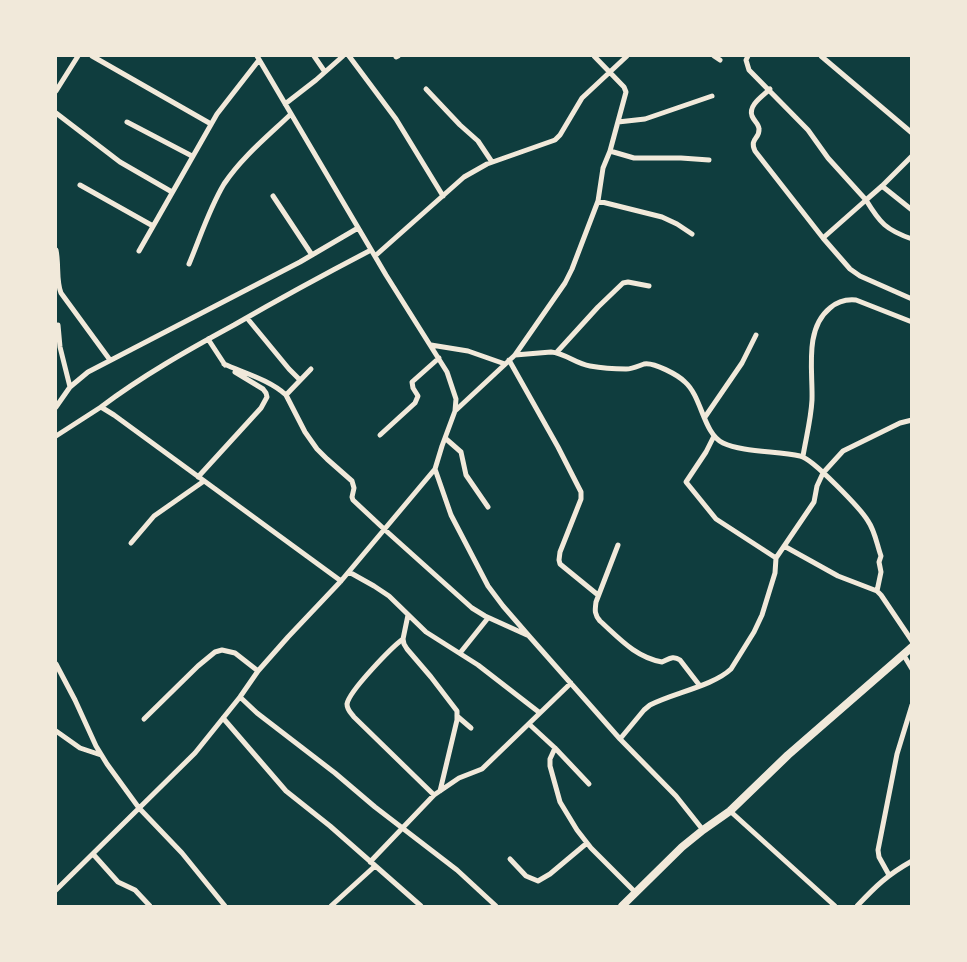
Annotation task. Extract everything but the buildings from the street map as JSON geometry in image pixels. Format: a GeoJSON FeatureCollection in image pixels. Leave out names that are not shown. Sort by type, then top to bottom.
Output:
{"type":"FeatureCollection","features":[{"type":"Feature","properties":{"kind":"main road"},"geometry":{"type":"LineString","coordinates":[[622,906],[682,848],[730,811],[912,646]]}},
{"type":"Feature","properties":{"kind":"street"},"geometry":{"type":"LineString","coordinates":[[56,91],[78,56]]}},
{"type":"Feature","properties":{"kind":"street"},"geometry":{"type":"LineString","coordinates":[[92,56],[211,124]]}},
{"type":"Feature","properties":{"kind":"street"},"geometry":{"type":"LineString","coordinates":[[314,56],[325,72]]}},
{"type":"Feature","properties":{"kind":"street"},"geometry":{"type":"LineString","coordinates":[[285,104],[343,56]]}},
{"type":"Feature","properties":{"kind":"street"},"geometry":{"type":"LineString","coordinates":[[349,56],[396,119],[443,196]]}},
{"type":"Feature","properties":{"kind":"street"},"geometry":{"type":"LineString","coordinates":[[455,411],[515,355],[565,283],[572,268],[598,201],[603,168],[626,92],[624,87],[594,56]]}},
{"type":"Feature","properties":{"kind":"street"},"geometry":{"type":"LineString","coordinates":[[375,256],[464,177],[492,162],[555,140],[582,98],[627,56]]}},
{"type":"Feature","properties":{"kind":"street"},"geometry":{"type":"LineString","coordinates":[[714,56],[720,60]]}},
{"type":"Feature","properties":{"kind":"street"},"geometry":{"type":"LineString","coordinates":[[748,56],[746,60],[749,70],[808,130],[828,158],[866,200],[882,224],[912,239]]}},
{"type":"Feature","properties":{"kind":"street"},"geometry":{"type":"LineString","coordinates":[[820,56],[912,133]]}},
{"type":"Feature","properties":{"kind":"street"},"geometry":{"type":"LineString","coordinates":[[56,890],[195,753],[258,671],[349,572],[435,469],[455,411],[454,389],[447,372],[371,250],[258,58],[211,124],[139,251]]}},
{"type":"Feature","properties":{"kind":"street"},"geometry":{"type":"LineString","coordinates":[[426,89],[478,141],[492,162]]}},
{"type":"Feature","properties":{"kind":"street"},"geometry":{"type":"LineString","coordinates":[[770,89],[752,109],[752,114],[759,126],[753,146],[755,151],[850,269],[860,276],[912,299]]}},
{"type":"Feature","properties":{"kind":"street"},"geometry":{"type":"LineString","coordinates":[[618,123],[645,119],[712,96]]}},
{"type":"Feature","properties":{"kind":"street"},"geometry":{"type":"LineString","coordinates":[[56,113],[120,162],[172,192]]}},
{"type":"Feature","properties":{"kind":"street"},"geometry":{"type":"LineString","coordinates":[[189,264],[225,183],[250,153],[291,114]]}},
{"type":"Feature","properties":{"kind":"street"},"geometry":{"type":"LineString","coordinates":[[127,122],[192,156]]}},
{"type":"Feature","properties":{"kind":"street"},"geometry":{"type":"LineString","coordinates":[[610,151],[634,158],[709,160]]}},
{"type":"Feature","properties":{"kind":"street"},"geometry":{"type":"LineString","coordinates":[[823,238],[912,156]]}},
{"type":"Feature","properties":{"kind":"street"},"geometry":{"type":"LineString","coordinates":[[80,185],[153,226]]}},
{"type":"Feature","properties":{"kind":"street"},"geometry":{"type":"LineString","coordinates":[[882,186],[912,210]]}},
{"type":"Feature","properties":{"kind":"street"},"geometry":{"type":"LineString","coordinates":[[273,196],[312,255]]}},
{"type":"Feature","properties":{"kind":"street"},"geometry":{"type":"LineString","coordinates":[[598,201],[662,217],[692,234]]}},
{"type":"Feature","properties":{"kind":"street"},"geometry":{"type":"LineString","coordinates":[[56,407],[70,387],[88,372],[312,255],[358,228]]}},
{"type":"Feature","properties":{"kind":"street"},"geometry":{"type":"LineString","coordinates":[[56,250],[61,293],[110,360]]}},
{"type":"Feature","properties":{"kind":"street"},"geometry":{"type":"LineString","coordinates":[[56,436],[125,389],[208,339],[371,250]]}},
{"type":"Feature","properties":{"kind":"street"},"geometry":{"type":"LineString","coordinates":[[558,352],[623,283],[649,286]]}},
{"type":"Feature","properties":{"kind":"street"},"geometry":{"type":"LineString","coordinates":[[803,456],[812,403],[813,337],[820,318],[834,305],[851,299],[912,322]]}},
{"type":"Feature","properties":{"kind":"street"},"geometry":{"type":"LineString","coordinates":[[247,318],[300,380]]}},
{"type":"Feature","properties":{"kind":"street"},"geometry":{"type":"LineString","coordinates":[[58,325],[60,347],[70,387]]}},
{"type":"Feature","properties":{"kind":"street"},"geometry":{"type":"LineString","coordinates":[[705,417],[742,363],[756,335]]}},
{"type":"Feature","properties":{"kind":"street"},"geometry":{"type":"LineString","coordinates":[[198,477],[261,408],[267,397],[263,389],[224,364],[208,339]]}},
{"type":"Feature","properties":{"kind":"street"},"geometry":{"type":"LineString","coordinates":[[430,345],[468,351],[507,362],[558,447],[581,492],[578,509],[560,552],[560,564],[598,595]]}},
{"type":"Feature","properties":{"kind":"street"},"geometry":{"type":"LineString","coordinates":[[515,355],[558,352],[589,366],[628,369],[649,364],[673,373],[686,382],[714,436],[724,444],[803,456],[846,494],[869,522],[881,556],[879,562],[881,572],[877,591]]}},
{"type":"Feature","properties":{"kind":"street"},"geometry":{"type":"LineString","coordinates":[[381,435],[416,403],[418,396],[412,382],[439,358]]}},
{"type":"Feature","properties":{"kind":"street"},"geometry":{"type":"LineString","coordinates":[[224,364],[269,384],[286,395],[305,432],[317,449],[352,481],[354,500],[384,530],[472,608],[488,618],[529,636]]}},
{"type":"Feature","properties":{"kind":"street"},"geometry":{"type":"LineString","coordinates":[[286,395],[311,369]]}},
{"type":"Feature","properties":{"kind":"street"},"geometry":{"type":"LineString","coordinates":[[101,407],[341,581]]}},
{"type":"Feature","properties":{"kind":"street"},"geometry":{"type":"LineString","coordinates":[[620,739],[650,705],[700,686],[726,674],[731,669],[762,615],[775,573],[776,558],[814,502],[817,486],[823,473],[843,451],[900,423],[912,420]]}},
{"type":"Feature","properties":{"kind":"street"},"geometry":{"type":"LineString","coordinates":[[714,436],[686,482],[716,519],[776,558]]}},
{"type":"Feature","properties":{"kind":"street"},"geometry":{"type":"LineString","coordinates":[[445,438],[461,452],[466,475],[488,507]]}},
{"type":"Feature","properties":{"kind":"street"},"geometry":{"type":"LineString","coordinates":[[435,469],[451,515],[488,586],[529,636],[620,739],[676,796],[703,830]]}},
{"type":"Feature","properties":{"kind":"street"},"geometry":{"type":"LineString","coordinates":[[131,543],[154,516],[204,481]]}},
{"type":"Feature","properties":{"kind":"street"},"geometry":{"type":"LineString","coordinates":[[618,545],[598,595],[594,612],[596,616],[626,646],[646,657],[662,662],[677,657],[700,686]]}},
{"type":"Feature","properties":{"kind":"street"},"geometry":{"type":"LineString","coordinates":[[784,546],[838,576],[877,591],[912,641]]}},
{"type":"Feature","properties":{"kind":"street"},"geometry":{"type":"LineString","coordinates":[[349,572],[389,596],[426,632],[478,665],[540,713]]}},
{"type":"Feature","properties":{"kind":"street"},"geometry":{"type":"LineString","coordinates":[[408,615],[404,639],[406,649],[457,711],[437,793]]}},
{"type":"Feature","properties":{"kind":"street"},"geometry":{"type":"LineString","coordinates":[[460,653],[488,618]]}},
{"type":"Feature","properties":{"kind":"street"},"geometry":{"type":"LineString","coordinates":[[404,639],[388,651],[363,680],[348,701],[348,710],[437,793]]}},
{"type":"Feature","properties":{"kind":"street"},"geometry":{"type":"LineString","coordinates":[[144,719],[215,652],[222,650],[235,652],[258,671]]}},
{"type":"Feature","properties":{"kind":"street"},"geometry":{"type":"LineString","coordinates":[[903,654],[912,669]]}},
{"type":"Feature","properties":{"kind":"street"},"geometry":{"type":"LineString","coordinates":[[56,664],[101,755],[139,808],[182,853],[225,906]]}},
{"type":"Feature","properties":{"kind":"street"},"geometry":{"type":"LineString","coordinates":[[332,906],[373,864],[402,828],[437,793],[459,778],[482,769],[571,683]]}},
{"type":"Feature","properties":{"kind":"street"},"geometry":{"type":"LineString","coordinates":[[240,697],[257,713],[457,870],[496,906]]}},
{"type":"Feature","properties":{"kind":"street"},"geometry":{"type":"LineString","coordinates":[[889,875],[879,857],[878,850],[897,754],[911,706]]}},
{"type":"Feature","properties":{"kind":"street"},"geometry":{"type":"LineString","coordinates":[[457,716],[471,728]]}},
{"type":"Feature","properties":{"kind":"street"},"geometry":{"type":"LineString","coordinates":[[223,718],[286,791],[421,906]]}},
{"type":"Feature","properties":{"kind":"street"},"geometry":{"type":"LineString","coordinates":[[529,724],[589,784]]}},
{"type":"Feature","properties":{"kind":"street"},"geometry":{"type":"LineString","coordinates":[[56,731],[80,748],[101,755]]}},
{"type":"Feature","properties":{"kind":"street"},"geometry":{"type":"LineString","coordinates":[[555,748],[550,759],[550,766],[560,802],[567,815],[587,843],[636,892]]}},
{"type":"Feature","properties":{"kind":"street"},"geometry":{"type":"LineString","coordinates":[[730,811],[835,906]]}},
{"type":"Feature","properties":{"kind":"street"},"geometry":{"type":"LineString","coordinates":[[510,860],[526,876],[538,881],[550,874],[587,843]]}},
{"type":"Feature","properties":{"kind":"street"},"geometry":{"type":"LineString","coordinates":[[93,854],[118,882],[135,891],[150,906]]}},
{"type":"Feature","properties":{"kind":"street"},"geometry":{"type":"LineString","coordinates":[[857,906],[889,875],[912,861]]}}]}
